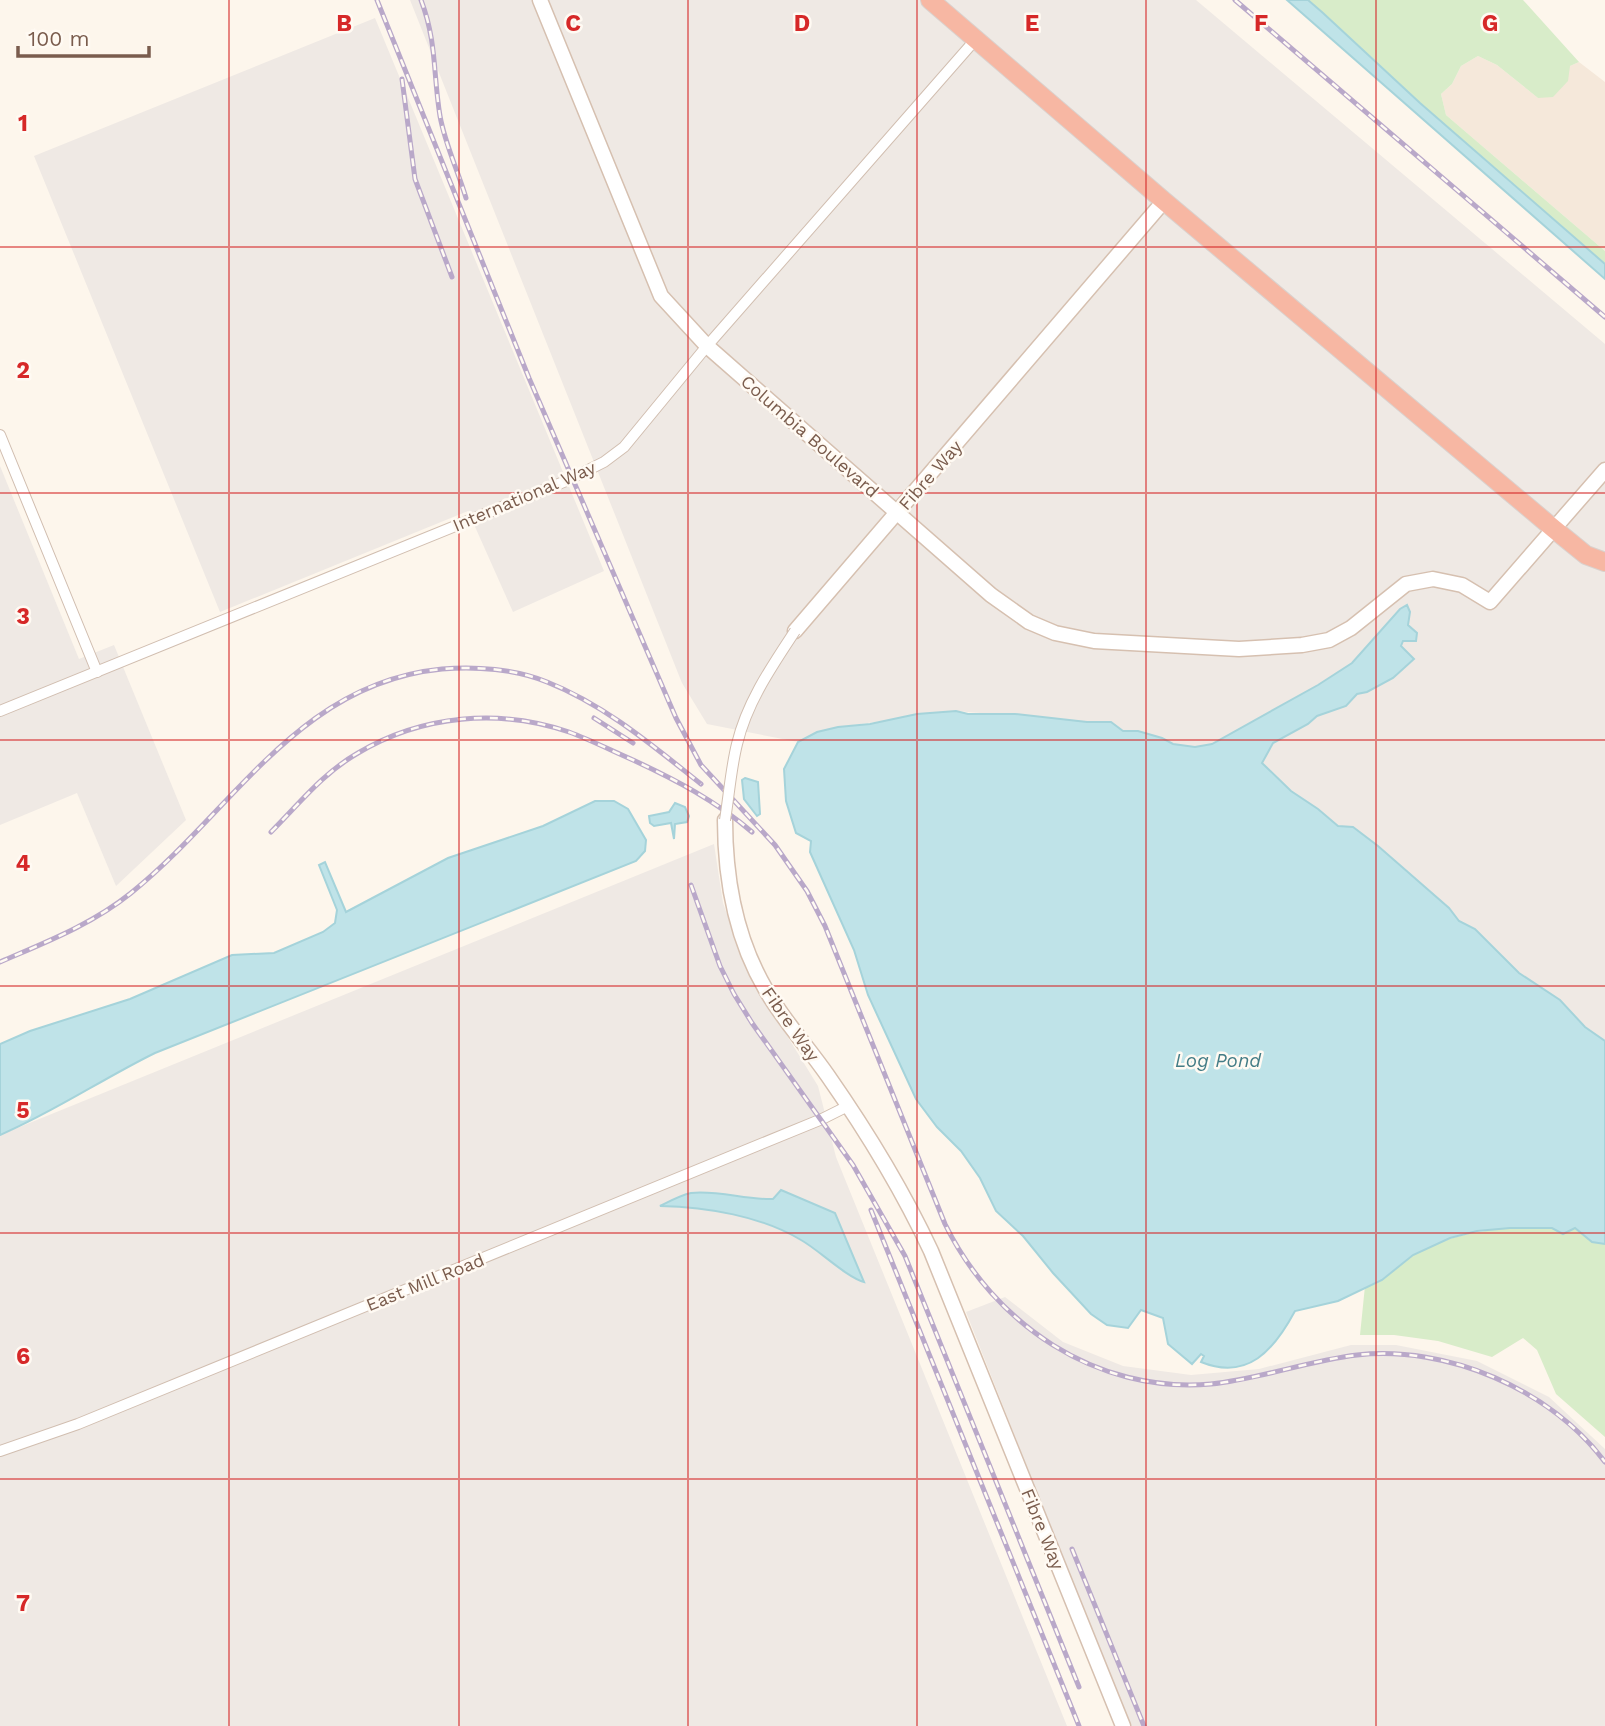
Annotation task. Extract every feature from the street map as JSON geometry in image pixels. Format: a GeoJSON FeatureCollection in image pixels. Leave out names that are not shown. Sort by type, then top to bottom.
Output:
{"type":"FeatureCollection","features":[{"type":"Feature","properties":{"kind":"highway"},"geometry":{"type":"LineString","coordinates":[[930,0],[1554,529],[1586,555],[1605,562]]}},
{"type":"Feature","properties":{"kind":"street","name":"Columbia Boulevard"},"geometry":{"type":"LineString","coordinates":[[540,0],[661,296],[708,346],[991,595],[1029,622],[1055,633],[1094,641],[1239,649],[1302,645],[1329,640],[1351,628],[1406,584],[1433,579],[1462,585],[1490,602],[1554,529]]}},
{"type":"Feature","properties":{"kind":"street","name":"International Way"},"geometry":{"type":"LineString","coordinates":[[0,711],[566,481],[604,462],[624,447],[708,346],[976,39]]}},
{"type":"Feature","properties":{"kind":"street","name":"Fibre Way"},"geometry":{"type":"LineString","coordinates":[[1123,1726],[931,1251],[910,1206],[848,1106],[765,989],[745,944],[732,899],[725,853],[725,820],[737,743],[747,714],[767,674],[795,631],[1164,201]]}},
{"type":"Feature","properties":{"kind":"street"},"geometry":{"type":"LineString","coordinates":[[0,435],[97,672]]}},
{"type":"Feature","properties":{"kind":"street"},"geometry":{"type":"LineString","coordinates":[[1554,529],[1605,470]]}},
{"type":"Feature","properties":{"kind":"street","name":"East Mill Road"},"geometry":{"type":"LineString","coordinates":[[0,1451],[128,1403],[822,1119],[848,1106]]}},
{"type":"Feature","properties":{"kind":"shaded area"},"geometry":{"type":"Polygon","coordinates":[[[410,0],[1196,0],[1605,344],[1605,1041],[1585,1027],[1560,1000],[1519,973],[1475,929],[1459,921],[1449,908],[1291,791],[1262,763],[1273,743],[1308,724],[1317,716],[1346,706],[1357,694],[1367,692],[1393,678],[1414,660],[1401,646],[1410,612],[1386,627],[1352,663],[1318,685],[1212,744],[1195,747],[1173,744],[1138,731],[1124,731],[1111,722],[956,711],[838,727],[817,732],[798,742],[707,724],[682,683],[410,0]]]}},
{"type":"Feature","properties":{"kind":"shaded area"},"geometry":{"type":"Polygon","coordinates":[[[375,18],[604,571],[513,612],[468,511],[220,612],[34,156],[375,18]]]}},
{"type":"Feature","properties":{"kind":"shaded area"},"geometry":{"type":"Polygon","coordinates":[[[1478,56],[1497,65],[1538,98],[1570,66],[1579,62],[1605,82],[1605,251],[1446,115],[1441,94],[1452,84],[1461,66],[1478,56]]]}},
{"type":"Feature","properties":{"kind":"shaded area"},"geometry":{"type":"Polygon","coordinates":[[[0,466],[79,659],[114,645],[186,820],[116,886],[77,793],[0,825],[0,466]]]}},
{"type":"Feature","properties":{"kind":"shaded area"},"geometry":{"type":"Polygon","coordinates":[[[714,844],[723,903],[746,969],[818,1086],[836,1157],[1067,1726],[0,1726],[0,1135],[714,844]]]}},
{"type":"Feature","properties":{"kind":"shaded area"},"geometry":{"type":"Polygon","coordinates":[[[1005,1297],[1063,1342],[1123,1366],[1191,1375],[1259,1369],[1351,1345],[1396,1345],[1477,1361],[1549,1397],[1605,1449],[1605,1726],[1129,1726],[966,1312],[1005,1297]]]}},
{"type":"Feature","properties":{"kind":"green space"},"geometry":{"type":"Polygon","coordinates":[[[1308,0],[1523,0],[1579,62],[1570,66],[1568,81],[1553,97],[1538,98],[1497,65],[1478,56],[1461,66],[1452,84],[1441,94],[1446,115],[1605,251],[1605,264],[1420,103],[1308,0]]]}},
{"type":"Feature","properties":{"kind":"green space"},"geometry":{"type":"Polygon","coordinates":[[[1510,1228],[1552,1228],[1563,1233],[1575,1228],[1592,1242],[1605,1244],[1605,1437],[1556,1394],[1537,1350],[1523,1338],[1492,1357],[1438,1341],[1394,1335],[1360,1335],[1365,1286],[1380,1279],[1409,1258],[1439,1243],[1473,1233],[1510,1228]]]}},
{"type":"Feature","properties":{"kind":"water"},"geometry":{"type":"Polygon","coordinates":[[[1287,0],[1308,0],[1323,13],[1420,103],[1605,264],[1605,279],[1287,0]]]}},
{"type":"Feature","properties":{"kind":"water","name":"Log Pond"},"geometry":{"type":"Polygon","coordinates":[[[1407,605],[1410,612],[1408,625],[1417,633],[1416,641],[1403,641],[1401,646],[1414,659],[1393,678],[1367,692],[1357,694],[1346,706],[1317,716],[1308,724],[1273,743],[1262,763],[1291,791],[1338,826],[1353,827],[1378,846],[1449,908],[1459,921],[1475,929],[1519,973],[1560,1000],[1585,1027],[1605,1041],[1605,1244],[1592,1242],[1575,1228],[1563,1234],[1552,1228],[1510,1228],[1477,1231],[1450,1238],[1413,1255],[1382,1280],[1338,1301],[1295,1311],[1268,1349],[1246,1364],[1233,1368],[1218,1367],[1201,1362],[1204,1356],[1201,1354],[1192,1364],[1168,1344],[1163,1318],[1141,1310],[1128,1328],[1107,1325],[1091,1314],[1023,1236],[996,1211],[980,1178],[961,1151],[937,1127],[916,1099],[868,995],[854,950],[810,852],[811,841],[796,833],[786,801],[784,769],[798,742],[817,732],[917,714],[956,711],[968,714],[1015,714],[1111,722],[1123,731],[1138,731],[1173,744],[1195,747],[1212,744],[1352,663],[1400,609],[1407,605]]]}},
{"type":"Feature","properties":{"kind":"water"},"geometry":{"type":"Polygon","coordinates":[[[745,778],[758,782],[760,814],[757,816],[744,799],[742,780],[745,778]]]}},
{"type":"Feature","properties":{"kind":"water"},"geometry":{"type":"Polygon","coordinates":[[[595,801],[614,801],[628,809],[646,840],[645,851],[636,861],[155,1053],[0,1135],[0,1044],[30,1031],[130,999],[232,955],[274,953],[323,932],[335,923],[337,910],[319,865],[325,862],[346,912],[448,858],[543,826],[595,801]]]}},
{"type":"Feature","properties":{"kind":"water"},"geometry":{"type":"Polygon","coordinates":[[[675,803],[685,807],[689,816],[687,822],[675,824],[674,839],[671,823],[654,826],[650,823],[649,816],[669,812],[675,803]]]}},
{"type":"Feature","properties":{"kind":"water"},"geometry":{"type":"Polygon","coordinates":[[[781,1190],[835,1213],[864,1282],[849,1275],[801,1240],[769,1225],[733,1214],[660,1206],[691,1193],[773,1199],[781,1190]]]}},
{"type":"Feature","properties":{"kind":"railway"},"geometry":{"type":"LineString","coordinates":[[377,0],[529,378],[676,718],[701,765],[775,845],[807,891],[825,926],[945,1224],[966,1260],[991,1293],[1020,1321],[1053,1345],[1089,1364],[1128,1377],[1169,1384],[1229,1382],[1357,1355],[1426,1357],[1461,1365],[1526,1393],[1556,1413],[1582,1436],[1605,1462]]}},
{"type":"Feature","properties":{"kind":"railway"},"geometry":{"type":"LineString","coordinates":[[421,0],[432,44],[442,126],[466,198]]}},
{"type":"Feature","properties":{"kind":"railway"},"geometry":{"type":"LineString","coordinates":[[1235,0],[1605,317]]}},
{"type":"Feature","properties":{"kind":"railway"},"geometry":{"type":"LineString","coordinates":[[402,79],[415,179],[452,277]]}},
{"type":"Feature","properties":{"kind":"railway"},"geometry":{"type":"LineString","coordinates":[[0,962],[68,932],[116,904],[168,860],[271,755],[307,724],[347,698],[392,679],[442,669],[468,668],[509,671],[547,682],[609,714],[701,784]]}},
{"type":"Feature","properties":{"kind":"railway"},"geometry":{"type":"LineString","coordinates":[[271,832],[322,779],[358,753],[408,730],[434,723],[488,718],[542,724],[585,738],[680,783],[724,810],[752,832]]}},
{"type":"Feature","properties":{"kind":"railway"},"geometry":{"type":"LineString","coordinates":[[594,718],[633,743]]}},
{"type":"Feature","properties":{"kind":"railway"},"geometry":{"type":"LineString","coordinates":[[691,885],[720,966],[734,994],[853,1165],[905,1256],[1079,1687]]}},
{"type":"Feature","properties":{"kind":"railway"},"geometry":{"type":"LineString","coordinates":[[871,1210],[1079,1726]]}},
{"type":"Feature","properties":{"kind":"railway"},"geometry":{"type":"LineString","coordinates":[[1072,1549],[1144,1726]]}}]}
